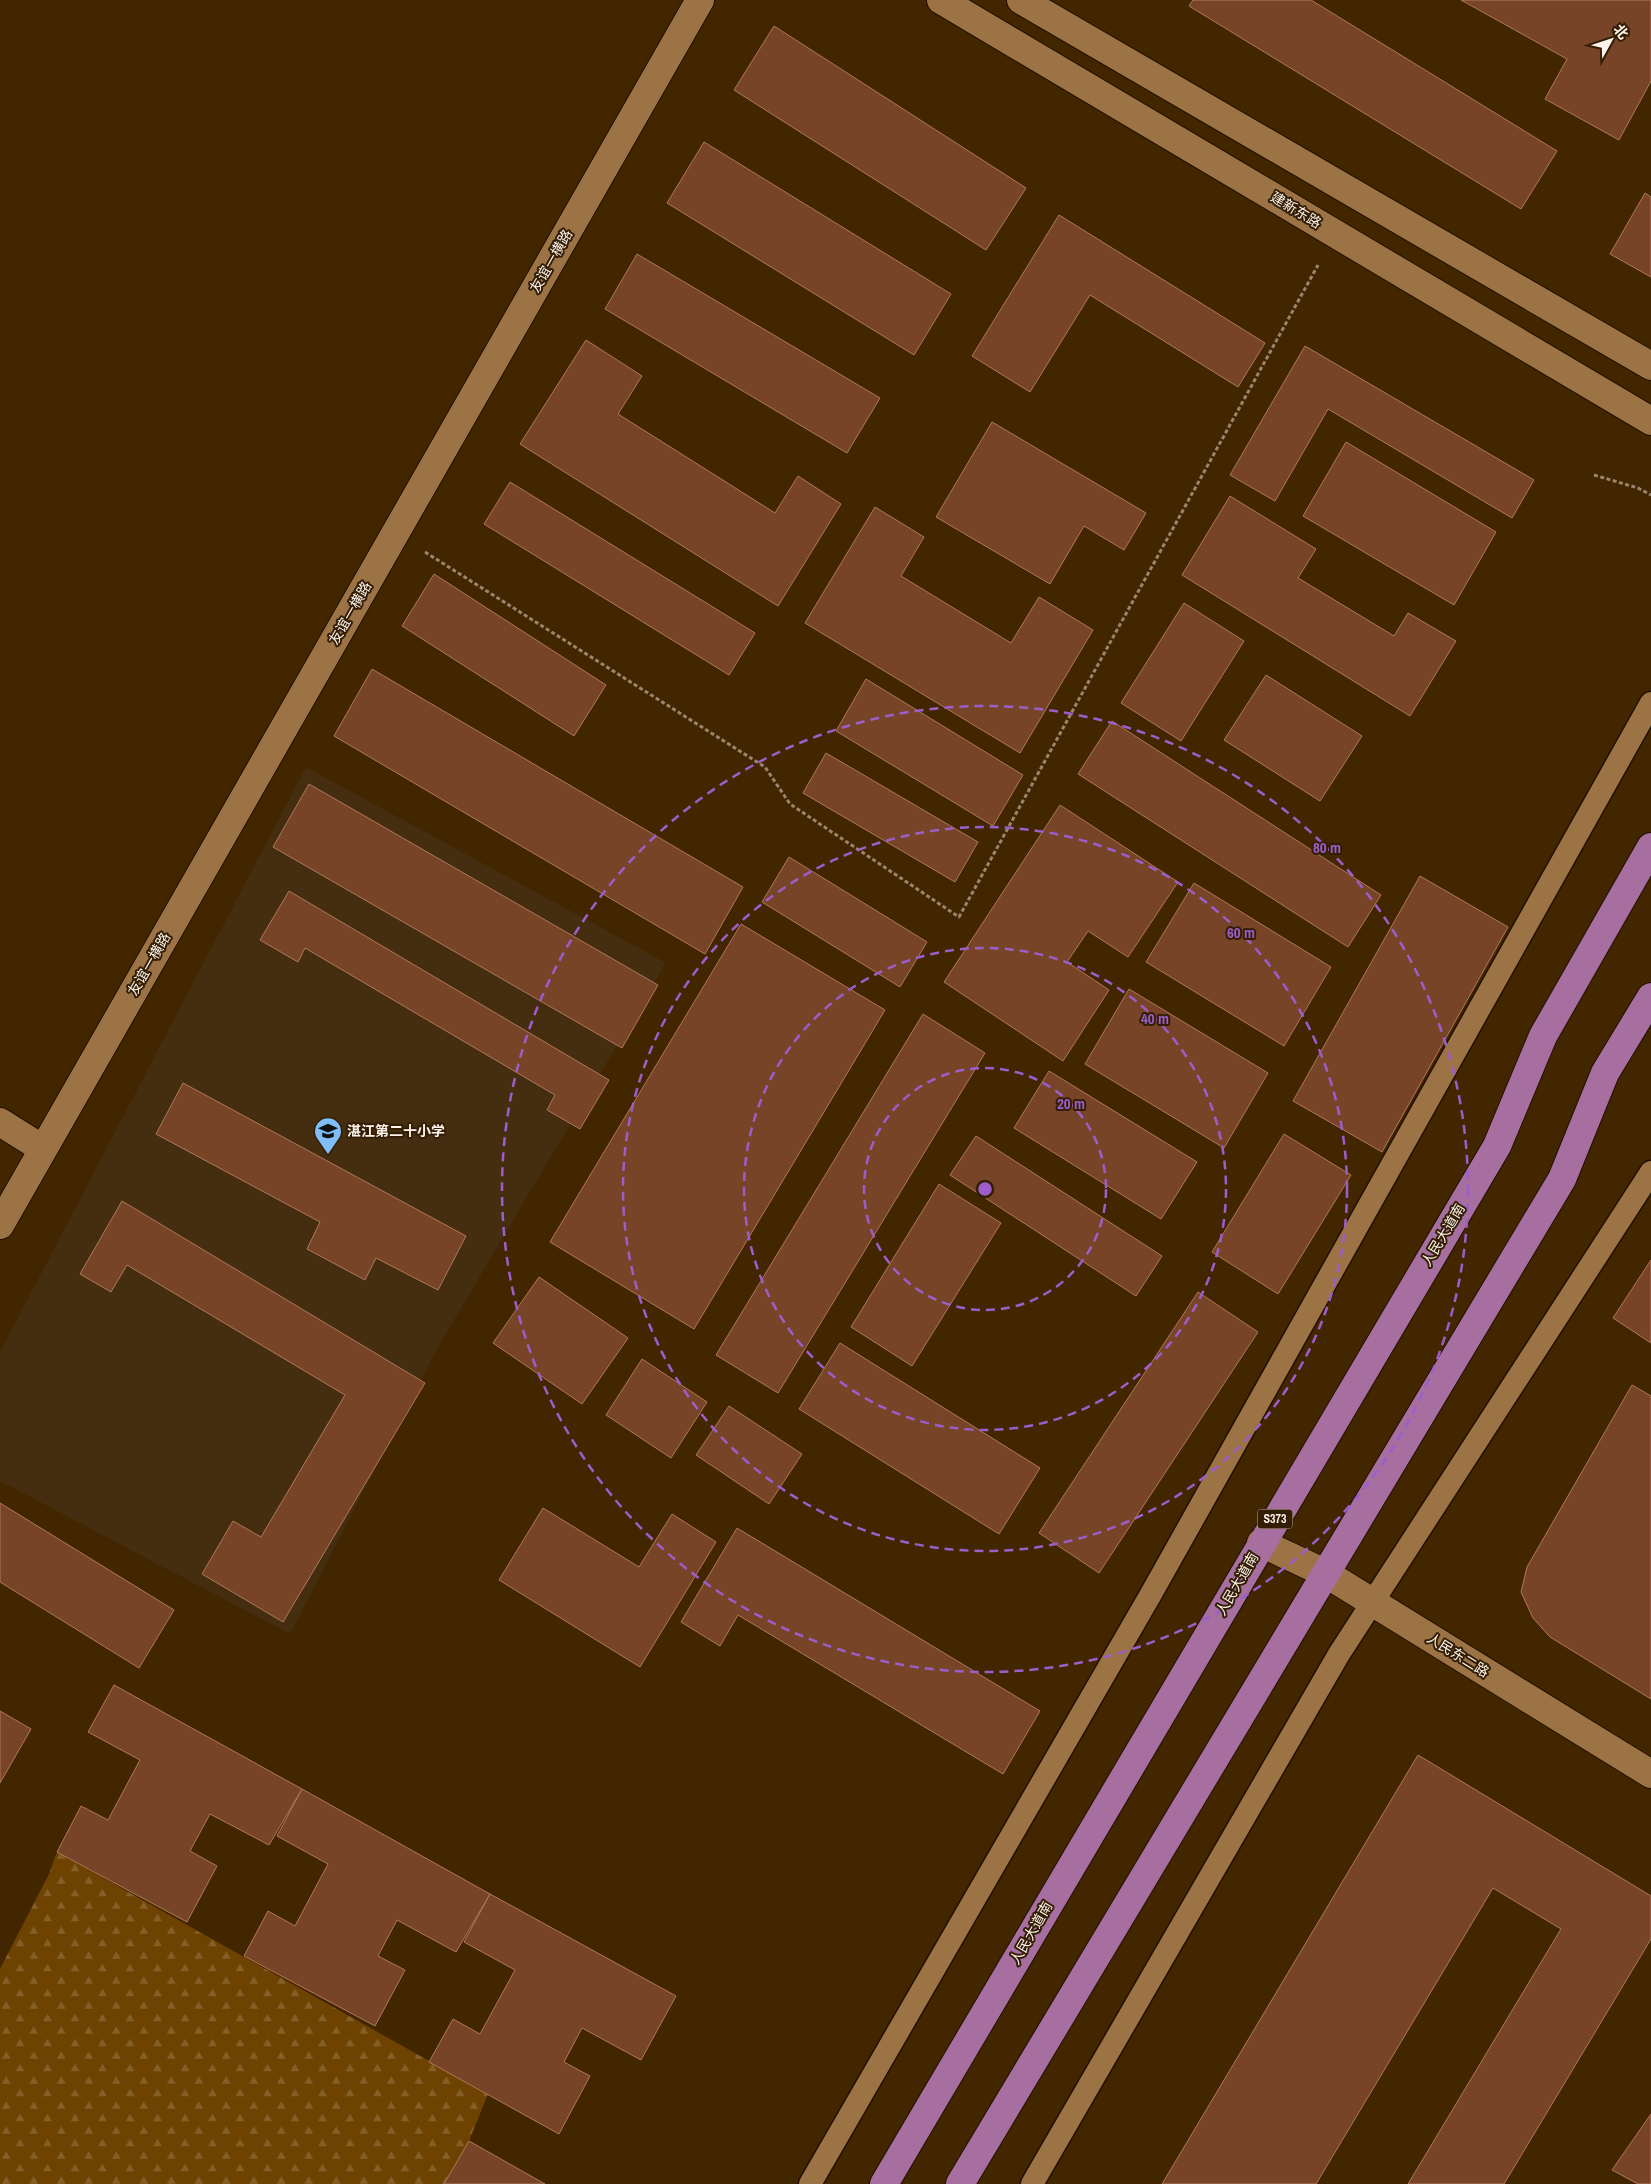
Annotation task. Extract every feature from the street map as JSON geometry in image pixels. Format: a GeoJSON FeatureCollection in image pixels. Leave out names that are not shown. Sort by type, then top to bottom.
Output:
{"type":"FeatureCollection","features":[{"type":"Feature","properties":{"kind":"main road","name":"人民大道南"},"geometry":{"type":"LineString","coordinates":[[884,2184],[1260,1543],[1496,1146],[1543,1036],[1651,847]]}},
{"type":"Feature","properties":{"kind":"main road"},"geometry":{"type":"LineString","coordinates":[[960,2184],[1562,1179],[1605,1073],[1651,997]]}},
{"type":"Feature","properties":{"kind":"street","name":"友谊一横路"},"geometry":{"type":"LineString","coordinates":[[0,1225],[700,0]]}},
{"type":"Feature","properties":{"kind":"street","name":"建新东路"},"geometry":{"type":"LineString","coordinates":[[941,0],[1651,421]]}},
{"type":"Feature","properties":{"kind":"street"},"geometry":{"type":"LineString","coordinates":[[1021,0],[1651,366]]}},
{"type":"Feature","properties":{"kind":"street"},"geometry":{"type":"LineString","coordinates":[[0,1122],[43,1149]]}},
{"type":"Feature","properties":{"kind":"street","name":"人民东二路"},"geometry":{"type":"LineString","coordinates":[[1260,1543],[1325,1573],[1651,1774]]}},
{"type":"Feature","properties":{"kind":"lane"},"geometry":{"type":"LineString","coordinates":[[810,2184],[1151,1594],[1651,703]]}},
{"type":"Feature","properties":{"kind":"lane"},"geometry":{"type":"LineString","coordinates":[[1032,2184],[1339,1654],[1651,1172]]}},
{"type":"Feature","properties":{"kind":"path"},"geometry":{"type":"LineString","coordinates":[[396,533],[765,767],[790,804],[959,917],[1335,234]]}},
{"type":"Feature","properties":{"kind":"path"},"geometry":{"type":"LineString","coordinates":[[1594,475],[1638,488],[1651,495]]}},
{"type":"Feature","properties":{"kind":"shaded area","name":"湛江第二十小学"},"geometry":{"type":"Polygon","coordinates":[[[306,767],[666,963],[438,1347],[290,1634],[0,1481],[0,1352],[306,767]]]}},
{"type":"Feature","properties":{"kind":"green space"},"geometry":{"type":"Polygon","coordinates":[[[57,1852],[488,2094],[469,2141],[444,2184],[0,2184],[0,1969],[49,1874],[57,1852]]]}},
{"type":"Feature","properties":{"kind":"building"},"geometry":{"type":"Polygon","coordinates":[[[1193,0],[1311,0],[1557,151],[1521,209],[1189,6],[1193,0]]]}},
{"type":"Feature","properties":{"kind":"building"},"geometry":{"type":"Polygon","coordinates":[[[1461,0],[1651,0],[1651,81],[1619,140],[1545,99],[1567,59],[1461,0]]]}},
{"type":"Feature","properties":{"kind":"building"},"geometry":{"type":"Polygon","coordinates":[[[774,26],[1026,188],[986,250],[734,90],[774,26]]]}},
{"type":"Feature","properties":{"kind":"building"},"geometry":{"type":"Polygon","coordinates":[[[704,142],[951,294],[914,355],[667,203],[704,142]]]}},
{"type":"Feature","properties":{"kind":"building"},"geometry":{"type":"Polygon","coordinates":[[[1645,193],[1651,197],[1651,277],[1610,254],[1645,193]]]}},
{"type":"Feature","properties":{"kind":"building"},"geometry":{"type":"Polygon","coordinates":[[[1059,215],[1265,343],[1238,387],[1090,295],[1030,392],[972,356],[1059,215]]]}},
{"type":"Feature","properties":{"kind":"building"},"geometry":{"type":"Polygon","coordinates":[[[637,254],[880,398],[847,453],[605,309],[637,254]]]}},
{"type":"Feature","properties":{"kind":"building"},"geometry":{"type":"Polygon","coordinates":[[[586,340],[642,376],[618,414],[775,513],[798,476],[841,504],[778,606],[520,444],[586,340]]]}},
{"type":"Feature","properties":{"kind":"building"},"geometry":{"type":"Polygon","coordinates":[[[1305,346],[1534,480],[1512,518],[1328,409],[1275,501],[1230,475],[1305,346]]]}},
{"type":"Feature","properties":{"kind":"building"},"geometry":{"type":"Polygon","coordinates":[[[992,422],[1146,513],[1124,550],[1084,526],[1050,584],[936,517],[992,422]]]}},
{"type":"Feature","properties":{"kind":"building"},"geometry":{"type":"Polygon","coordinates":[[[1346,442],[1496,532],[1454,605],[1303,516],[1346,442]]]}},
{"type":"Feature","properties":{"kind":"building"},"geometry":{"type":"Polygon","coordinates":[[[510,482],[755,633],[729,675],[484,524],[510,482]]]}},
{"type":"Feature","properties":{"kind":"building"},"geometry":{"type":"Polygon","coordinates":[[[1230,496],[1316,549],[1298,578],[1394,636],[1408,613],[1456,641],[1410,716],[1182,575],[1230,496]]]}},
{"type":"Feature","properties":{"kind":"building"},"geometry":{"type":"Polygon","coordinates":[[[875,507],[924,537],[901,576],[1011,643],[1039,597],[1093,630],[1020,753],[805,623],[875,507]]]}},
{"type":"Feature","properties":{"kind":"building"},"geometry":{"type":"Polygon","coordinates":[[[434,574],[606,685],[574,736],[402,626],[434,574]]]}},
{"type":"Feature","properties":{"kind":"building"},"geometry":{"type":"Polygon","coordinates":[[[1184,603],[1244,641],[1181,741],[1121,703],[1184,603]]]}},
{"type":"Feature","properties":{"kind":"building"},"geometry":{"type":"Polygon","coordinates":[[[372,669],[743,887],[705,954],[334,736],[372,669]]]}},
{"type":"Feature","properties":{"kind":"building"},"geometry":{"type":"Polygon","coordinates":[[[1266,675],[1362,736],[1320,801],[1224,740],[1266,675]]]}},
{"type":"Feature","properties":{"kind":"building"},"geometry":{"type":"Polygon","coordinates":[[[866,679],[1023,775],[993,826],[836,731],[866,679]]]}},
{"type":"Feature","properties":{"kind":"building"},"geometry":{"type":"Polygon","coordinates":[[[1112,721],[1381,895],[1348,947],[1078,774],[1112,721]]]}},
{"type":"Feature","properties":{"kind":"building"},"geometry":{"type":"Polygon","coordinates":[[[826,753],[978,842],[955,882],[803,793],[826,753]]]}},
{"type":"Feature","properties":{"kind":"building"},"geometry":{"type":"Polygon","coordinates":[[[309,784],[658,985],[622,1048],[273,847],[309,784]]]}},
{"type":"Feature","properties":{"kind":"building"},"geometry":{"type":"Polygon","coordinates":[[[1060,805],[1178,882],[1128,957],[1088,931],[1067,962],[1109,990],[1063,1061],[944,982],[1060,805]]]}},
{"type":"Feature","properties":{"kind":"building"},"geometry":{"type":"Polygon","coordinates":[[[789,857],[927,942],[900,987],[762,902],[789,857]]]}},
{"type":"Feature","properties":{"kind":"building"},"geometry":{"type":"Polygon","coordinates":[[[1420,876],[1508,927],[1382,1152],[1293,1101],[1420,876]]]}},
{"type":"Feature","properties":{"kind":"building"},"geometry":{"type":"Polygon","coordinates":[[[1194,883],[1331,967],[1284,1046],[1146,962],[1194,883]]]}},
{"type":"Feature","properties":{"kind":"building"},"geometry":{"type":"Polygon","coordinates":[[[289,891],[609,1080],[580,1129],[547,1110],[555,1095],[305,948],[298,962],[260,940],[289,891]]]}},
{"type":"Feature","properties":{"kind":"building"},"geometry":{"type":"Polygon","coordinates":[[[741,924],[885,1010],[694,1329],[550,1242],[741,924]]]}},
{"type":"Feature","properties":{"kind":"building"},"geometry":{"type":"Polygon","coordinates":[[[1129,989],[1268,1073],[1224,1148],[1085,1064],[1129,989]]]}},
{"type":"Feature","properties":{"kind":"building"},"geometry":{"type":"Polygon","coordinates":[[[923,1014],[985,1053],[778,1393],[716,1355],[923,1014]]]}},
{"type":"Feature","properties":{"kind":"building"},"geometry":{"type":"Polygon","coordinates":[[[1049,1071],[1197,1162],[1161,1219],[1014,1128],[1049,1071]]]}},
{"type":"Feature","properties":{"kind":"building"},"geometry":{"type":"Polygon","coordinates":[[[183,1083],[466,1236],[438,1290],[376,1258],[365,1280],[307,1249],[320,1222],[156,1134],[183,1083]]]}},
{"type":"Feature","properties":{"kind":"building"},"geometry":{"type":"Polygon","coordinates":[[[1284,1134],[1351,1175],[1278,1294],[1212,1252],[1284,1134]]]}},
{"type":"Feature","properties":{"kind":"building"},"geometry":{"type":"Polygon","coordinates":[[[976,1136],[1162,1256],[1136,1296],[950,1175],[976,1136]]]}},
{"type":"Feature","properties":{"kind":"building"},"geometry":{"type":"Polygon","coordinates":[[[939,1184],[1001,1223],[912,1366],[851,1327],[939,1184]]]}},
{"type":"Feature","properties":{"kind":"building"},"geometry":{"type":"Polygon","coordinates":[[[122,1201],[425,1383],[283,1622],[202,1574],[233,1521],[261,1537],[345,1395],[127,1265],[111,1292],[80,1274],[122,1201]]]}},
{"type":"Feature","properties":{"kind":"building"},"geometry":{"type":"Polygon","coordinates":[[[1651,1260],[1651,1343],[1613,1318],[1651,1260]]]}},
{"type":"Feature","properties":{"kind":"building"},"geometry":{"type":"Polygon","coordinates":[[[539,1277],[628,1338],[582,1404],[493,1343],[539,1277]]]}},
{"type":"Feature","properties":{"kind":"building"},"geometry":{"type":"Polygon","coordinates":[[[1198,1292],[1258,1332],[1099,1573],[1039,1533],[1198,1292]]]}},
{"type":"Feature","properties":{"kind":"building"},"geometry":{"type":"Polygon","coordinates":[[[840,1343],[1040,1468],[999,1534],[799,1409],[840,1343]]]}},
{"type":"Feature","properties":{"kind":"building"},"geometry":{"type":"Polygon","coordinates":[[[642,1359],[707,1402],[671,1458],[606,1415],[642,1359]]]}},
{"type":"Feature","properties":{"kind":"building"},"geometry":{"type":"Polygon","coordinates":[[[1632,1385],[1651,1396],[1651,1699],[1550,1637],[1533,1618],[1521,1592],[1527,1567],[1632,1385]]]}},
{"type":"Feature","properties":{"kind":"building"},"geometry":{"type":"Polygon","coordinates":[[[729,1406],[802,1454],[769,1504],[696,1455],[729,1406]]]}},
{"type":"Feature","properties":{"kind":"building"},"geometry":{"type":"Polygon","coordinates":[[[0,1503],[174,1610],[139,1668],[0,1582],[0,1503]]]}},
{"type":"Feature","properties":{"kind":"building"},"geometry":{"type":"Polygon","coordinates":[[[543,1508],[639,1567],[672,1514],[716,1542],[640,1667],[499,1580],[543,1508]]]}},
{"type":"Feature","properties":{"kind":"building"},"geometry":{"type":"Polygon","coordinates":[[[737,1528],[1040,1711],[1003,1774],[738,1615],[720,1646],[681,1622],[737,1528]]]}},
{"type":"Feature","properties":{"kind":"building"},"geometry":{"type":"Polygon","coordinates":[[[114,1685],[302,1789],[269,1845],[210,1814],[190,1851],[217,1866],[187,1922],[57,1852],[81,1806],[108,1820],[140,1760],[88,1732],[114,1685]]]}},
{"type":"Feature","properties":{"kind":"building"},"geometry":{"type":"Polygon","coordinates":[[[0,1711],[31,1729],[0,1783],[0,1711]]]}},
{"type":"Feature","properties":{"kind":"building"},"geometry":{"type":"Polygon","coordinates":[[[1418,1755],[1651,1896],[1651,1939],[1504,2184],[1408,2184],[1561,1929],[1493,1888],[1316,2184],[1162,2184],[1418,1755]]]}},
{"type":"Feature","properties":{"kind":"building"},"geometry":{"type":"Polygon","coordinates":[[[302,1789],[490,1894],[456,1952],[397,1920],[378,1956],[405,1970],[375,2026],[244,1956],[268,1911],[295,1926],[328,1864],[277,1836],[302,1789]]]}},
{"type":"Feature","properties":{"kind":"building"},"geometry":{"type":"Polygon","coordinates":[[[490,1894],[676,1996],[641,2060],[582,2028],[564,2062],[590,2076],[559,2134],[429,2062],[453,2019],[480,2034],[515,1970],[464,1942],[490,1894]]]}},
{"type":"Feature","properties":{"kind":"building"},"geometry":{"type":"Polygon","coordinates":[[[1651,2114],[1651,2184],[1638,2184],[1612,2170],[1651,2114]]]}},
{"type":"Feature","properties":{"kind":"building"},"geometry":{"type":"Polygon","coordinates":[[[469,2141],[545,2184],[444,2184],[469,2141]]]}},
{"type":"Feature","properties":{"kind":"place","name":"湛江第二十小学"},"geometry":{"type":"Point","coordinates":[328,1155]}}]}
